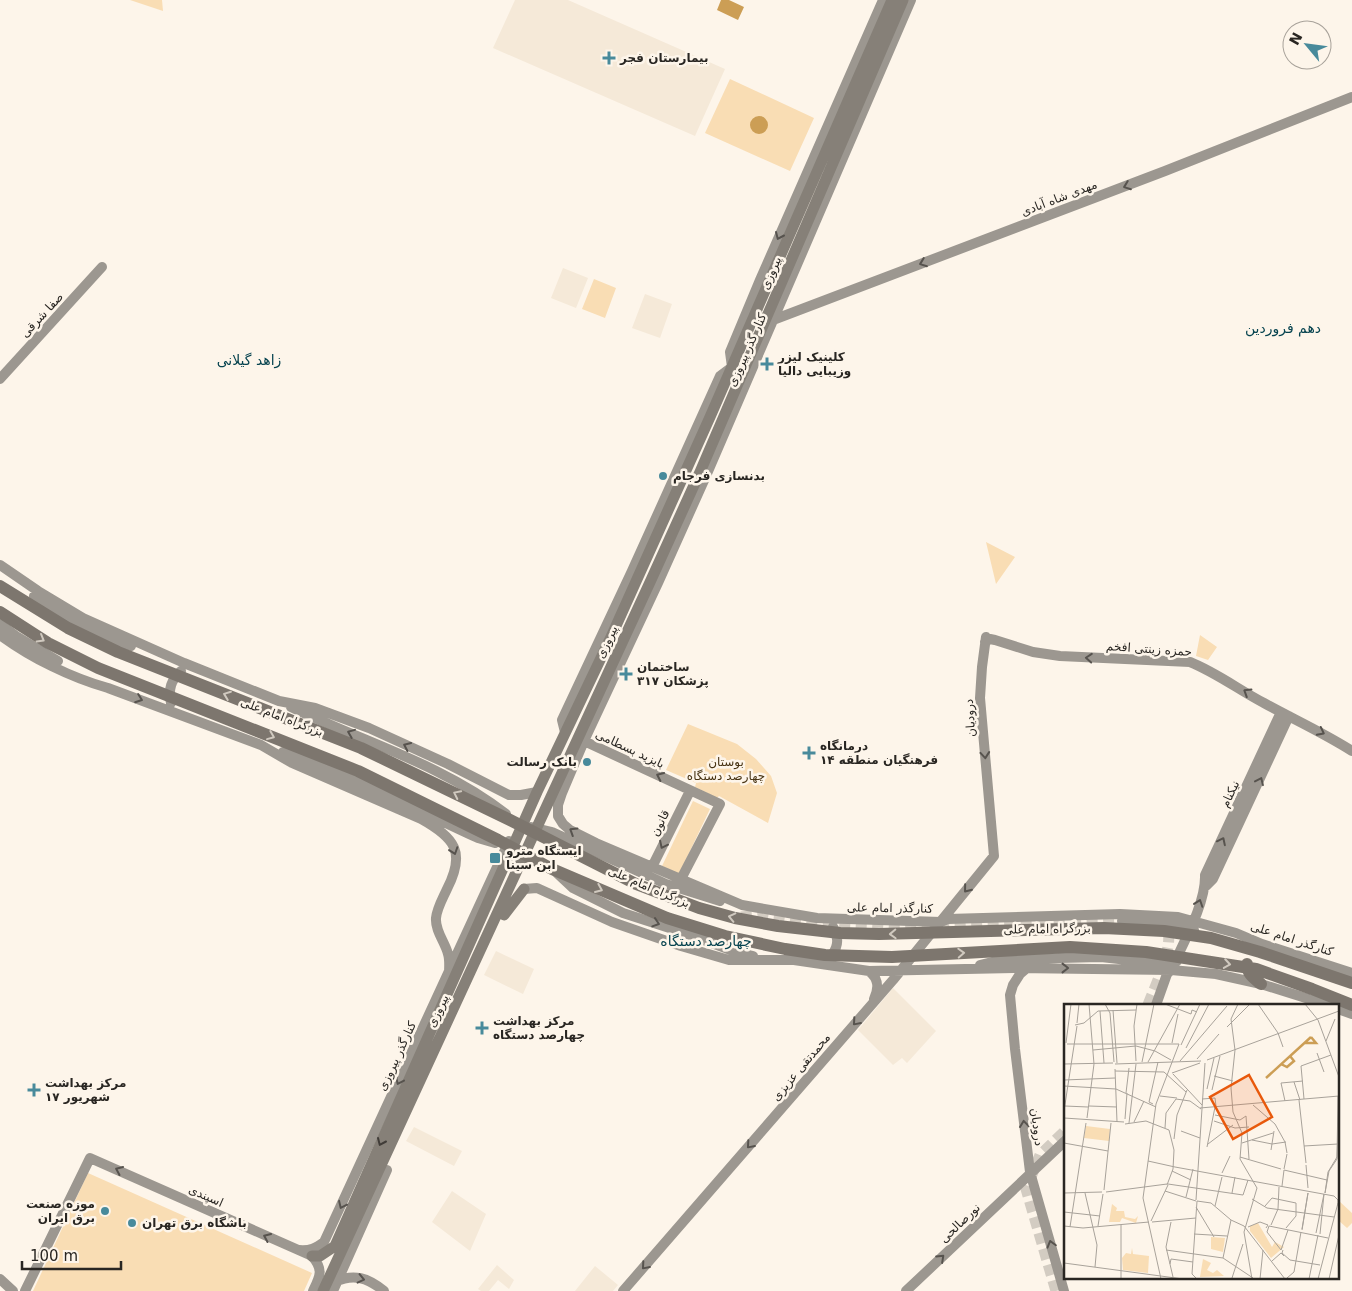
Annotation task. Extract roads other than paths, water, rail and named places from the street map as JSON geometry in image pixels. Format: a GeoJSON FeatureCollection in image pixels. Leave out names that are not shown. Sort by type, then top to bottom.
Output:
{"type":"FeatureCollection","features":[{"type":"Feature","properties":{"kind":"highway","name":"بزرگراه امام علی"},"geometry":{"type":"LineString","coordinates":[[0,586],[68,628],[118,652],[361,748],[636,884],[679,901],[735,918],[840,934],[1047,929],[1164,931],[1210,938],[1260,952],[1352,983]]}},
{"type":"Feature","properties":{"kind":"highway","name":"بزرگراه امام علی"},"geometry":{"type":"LineString","coordinates":[[0,612],[48,643],[98,668],[358,771],[507,853],[552,869],[667,918],[725,936],[825,955],[892,957],[1070,947],[1146,952],[1256,970],[1352,1005]]}},
{"type":"Feature","properties":{"kind":"highway"},"geometry":{"type":"LineString","coordinates":[[1261,944],[1252,949],[1246,964],[1250,975],[1262,984]]}},
{"type":"Feature","properties":{"kind":"main road"},"geometry":{"type":"LineString","coordinates":[[810,195],[883,0]]}},
{"type":"Feature","properties":{"kind":"main road","name":"پیروزی"},"geometry":{"type":"LineString","coordinates":[[312,1256],[320,1256],[335,1246],[503,904],[599,702],[700,472],[810,195],[892,0]]}},
{"type":"Feature","properties":{"kind":"main road","name":"پیروزی"},"geometry":{"type":"LineString","coordinates":[[732,367],[730,352],[749,308],[869,88],[893,32],[903,0]]}},
{"type":"Feature","properties":{"kind":"main road"},"geometry":{"type":"LineString","coordinates":[[893,32],[911,0]]}},
{"type":"Feature","properties":{"kind":"main road","name":"کنار گذر پیروزی"},"geometry":{"type":"LineString","coordinates":[[599,702],[658,583],[773,320],[869,88]]}},
{"type":"Feature","properties":{"kind":"main road","name":"مهدی شاه آبادی"},"geometry":{"type":"LineString","coordinates":[[773,320],[1172,168],[1352,97]]}},
{"type":"Feature","properties":{"kind":"main road","name":"صفا شرقی"},"geometry":{"type":"LineString","coordinates":[[0,379],[102,267]]}},
{"type":"Feature","properties":{"kind":"main road","name":"پیروزی"},"geometry":{"type":"LineString","coordinates":[[323,1291],[418,1074],[443,995],[519,825],[537,792],[565,732],[607,635],[732,367],[765,281]]}},
{"type":"Feature","properties":{"kind":"main road"},"geometry":{"type":"LineString","coordinates":[[0,565],[83,618],[374,742],[442,774],[471,789],[519,825],[527,835],[534,836]]}},
{"type":"Feature","properties":{"kind":"main road"},"geometry":{"type":"LineString","coordinates":[[0,573],[60,613],[108,639],[145,651],[164,654]]}},
{"type":"Feature","properties":{"kind":"main road"},"geometry":{"type":"LineString","coordinates":[[0,624],[33,647],[108,688]]}},
{"type":"Feature","properties":{"kind":"main road"},"geometry":{"type":"LineString","coordinates":[[0,636],[13,645],[86,682],[108,688],[311,762],[375,789],[507,853],[527,810]]}},
{"type":"Feature","properties":{"kind":"main road","name":"حمزه زینتی افخم"},"geometry":{"type":"LineString","coordinates":[[986,640],[995,640],[1033,652],[1060,656],[1190,662],[1208,670],[1352,751]]}},
{"type":"Feature","properties":{"kind":"main road","name":"درودیان"},"geometry":{"type":"LineString","coordinates":[[986,640],[980,698],[994,856]]}},
{"type":"Feature","properties":{"kind":"main road"},"geometry":{"type":"LineString","coordinates":[[189,718],[172,704],[170,695],[171,685],[174,677],[184,669],[201,669]]}},
{"type":"Feature","properties":{"kind":"main road"},"geometry":{"type":"LineString","coordinates":[[279,701],[315,708],[369,728],[509,794],[521,795],[537,792]]}},
{"type":"Feature","properties":{"kind":"main road","name":"کنارگذر امام علی"},"geometry":{"type":"LineString","coordinates":[[599,702],[558,805],[558,816],[563,824],[570,830],[742,905],[817,918],[941,922],[948,919],[1120,914],[1170,916],[1236,933],[1261,944],[1352,973]]}},
{"type":"Feature","properties":{"kind":"main road","name":"نیکنام"},"geometry":{"type":"LineString","coordinates":[[1158,1004],[1171,976],[1171,970],[1194,921],[1206,886],[1213,879],[1285,714]]}},
{"type":"Feature","properties":{"kind":"main road","name":"بایزید بسطامی"},"geometry":{"type":"LineString","coordinates":[[584,741],[720,804],[681,879]]}},
{"type":"Feature","properties":{"kind":"main road"},"geometry":{"type":"LineString","coordinates":[[261,745],[292,763],[421,819],[441,830],[447,836],[456,851],[456,869],[437,911],[436,922],[448,955],[449,974]]}},
{"type":"Feature","properties":{"kind":"main road","name":"قانون"},"geometry":{"type":"LineString","coordinates":[[652,867],[690,790]]}},
{"type":"Feature","properties":{"kind":"main road"},"geometry":{"type":"LineString","coordinates":[[519,825],[552,832],[666,884],[722,902],[742,905]]}},
{"type":"Feature","properties":{"kind":"main road","name":"کنارگذر پیروزی"},"geometry":{"type":"LineString","coordinates":[[299,1250],[308,1251],[317,1248],[324,1242],[443,995],[449,974],[507,853]]}},
{"type":"Feature","properties":{"kind":"main road","name":"محمدتقی عزیزی"},"geometry":{"type":"LineString","coordinates":[[623,1291],[900,972],[994,856]]}},
{"type":"Feature","properties":{"kind":"main road"},"geometry":{"type":"LineString","coordinates":[[552,869],[573,888],[623,913],[736,952],[772,959]]}},
{"type":"Feature","properties":{"kind":"main road"},"geometry":{"type":"LineString","coordinates":[[503,904],[524,889],[537,888],[612,922],[681,946],[729,960],[825,960],[833,954],[838,941],[836,932],[829,923],[817,918]]}},
{"type":"Feature","properties":{"kind":"main road"},"geometry":{"type":"LineString","coordinates":[[333,1291],[502,918],[519,893],[524,889]]}},
{"type":"Feature","properties":{"kind":"main road"},"geometry":{"type":"LineString","coordinates":[[941,922],[949,924],[1081,920],[1129,921],[1169,924],[1204,932],[1210,938]]}},
{"type":"Feature","properties":{"kind":"main road"},"geometry":{"type":"LineString","coordinates":[[915,971],[912,968],[923,952],[924,943]]}},
{"type":"Feature","properties":{"kind":"main road"},"geometry":{"type":"LineString","coordinates":[[962,970],[996,961],[1059,958],[1101,957],[1146,962],[1201,960]]}},
{"type":"Feature","properties":{"kind":"main road"},"geometry":{"type":"LineString","coordinates":[[806,961],[869,972],[1027,968],[1171,970],[1216,974],[1262,984],[1325,1004]]}},
{"type":"Feature","properties":{"kind":"main road","name":"درودیان"},"geometry":{"type":"LineString","coordinates":[[1027,968],[1020,974],[1010,995],[1015,1049],[1030,1172],[1064,1291]]}},
{"type":"Feature","properties":{"kind":"main road"},"geometry":{"type":"LineString","coordinates":[[869,972],[874,976],[877,984],[873,1003]]}},
{"type":"Feature","properties":{"kind":"main road"},"geometry":{"type":"LineString","coordinates":[[1340,1010],[1352,1014]]}},
{"type":"Feature","properties":{"kind":"main road"},"geometry":{"type":"LineString","coordinates":[[1030,1172],[1064,1143]]}},
{"type":"Feature","properties":{"kind":"main road","name":"اسپندی"},"geometry":{"type":"LineString","coordinates":[[25,1291],[90,1158],[312,1256]]}},
{"type":"Feature","properties":{"kind":"main road"},"geometry":{"type":"LineString","coordinates":[[370,1209],[370,1187],[387,1170]]}},
{"type":"Feature","properties":{"kind":"main road","name":"نورصالحی"},"geometry":{"type":"LineString","coordinates":[[906,1291],[1030,1172]]}},
{"type":"Feature","properties":{"kind":"main road"},"geometry":{"type":"LineString","coordinates":[[312,1256],[320,1267],[321,1274],[314,1291]]}},
{"type":"Feature","properties":{"kind":"main road"},"geometry":{"type":"LineString","coordinates":[[323,1291],[337,1281],[353,1276],[365,1278],[384,1291]]}},
{"type":"Feature","properties":{"kind":"main road"},"geometry":{"type":"LineString","coordinates":[[0,1279],[13,1291]]}},
{"type":"Feature","properties":{"kind":"tunnel"},"geometry":{"type":"LineString","coordinates":[[741,917],[763,915],[807,922],[895,927],[1131,920]]}},
{"type":"Feature","properties":{"kind":"tunnel"},"geometry":{"type":"LineString","coordinates":[[1148,1004],[1167,952],[1168,931],[1164,925]]}},
{"type":"Feature","properties":{"kind":"tunnel"},"geometry":{"type":"LineString","coordinates":[[1056,1291],[1026,1189],[1040,1155],[1064,1132]]}},
{"type":"Feature","properties":{"kind":"place","name":"بیمارستان فجر"},"geometry":{"type":"Point","coordinates":[609,58]}},
{"type":"Feature","properties":{"kind":"place","name":"کلینیک لیزر وزیبایی دالیا"},"geometry":{"type":"Point","coordinates":[767,364]}},
{"type":"Feature","properties":{"kind":"place","name":"بدنسازی فرجام"},"geometry":{"type":"Point","coordinates":[663,476]}},
{"type":"Feature","properties":{"kind":"place","name":"ساختمان پزشکان ۳۱۷"},"geometry":{"type":"Point","coordinates":[626,674]}},
{"type":"Feature","properties":{"kind":"place","name":"درمانگاه فرهنگیان منطقه ۱۴"},"geometry":{"type":"Point","coordinates":[809,753]}},
{"type":"Feature","properties":{"kind":"place","name":"بانک رسالت"},"geometry":{"type":"Point","coordinates":[587,762]}},
{"type":"Feature","properties":{"kind":"place","name":"ایستگاه مترو ابن سینا"},"geometry":{"type":"Point","coordinates":[495,858]}},
{"type":"Feature","properties":{"kind":"place","name":"مرکز بهداشت چهارصد دستگاه"},"geometry":{"type":"Point","coordinates":[482,1028]}},
{"type":"Feature","properties":{"kind":"place","name":"مرکز بهداشت ۱۷ شهریور"},"geometry":{"type":"Point","coordinates":[34,1090]}},
{"type":"Feature","properties":{"kind":"place","name":"موزه صنعت برق ایران"},"geometry":{"type":"Point","coordinates":[105,1211]}},
{"type":"Feature","properties":{"kind":"place","name":"باشگاه برق تهران"},"geometry":{"type":"Point","coordinates":[132,1223]}},
{"type":"Feature","properties":{"kind":"district","name":"دهم فروردین"},"geometry":{"type":"Point","coordinates":[1283,328]}},
{"type":"Feature","properties":{"kind":"district","name":"زاهد گیلانی"},"geometry":{"type":"Point","coordinates":[249,360]}},
{"type":"Feature","properties":{"kind":"district","name":"چهارصد دستگاه"},"geometry":{"type":"Point","coordinates":[706,941]}},
{"type":"Feature","properties":{"kind":"park label","name":"بوستان چهارصد دستگاه"},"geometry":{"type":"Point","coordinates":[726,769]}}]}
